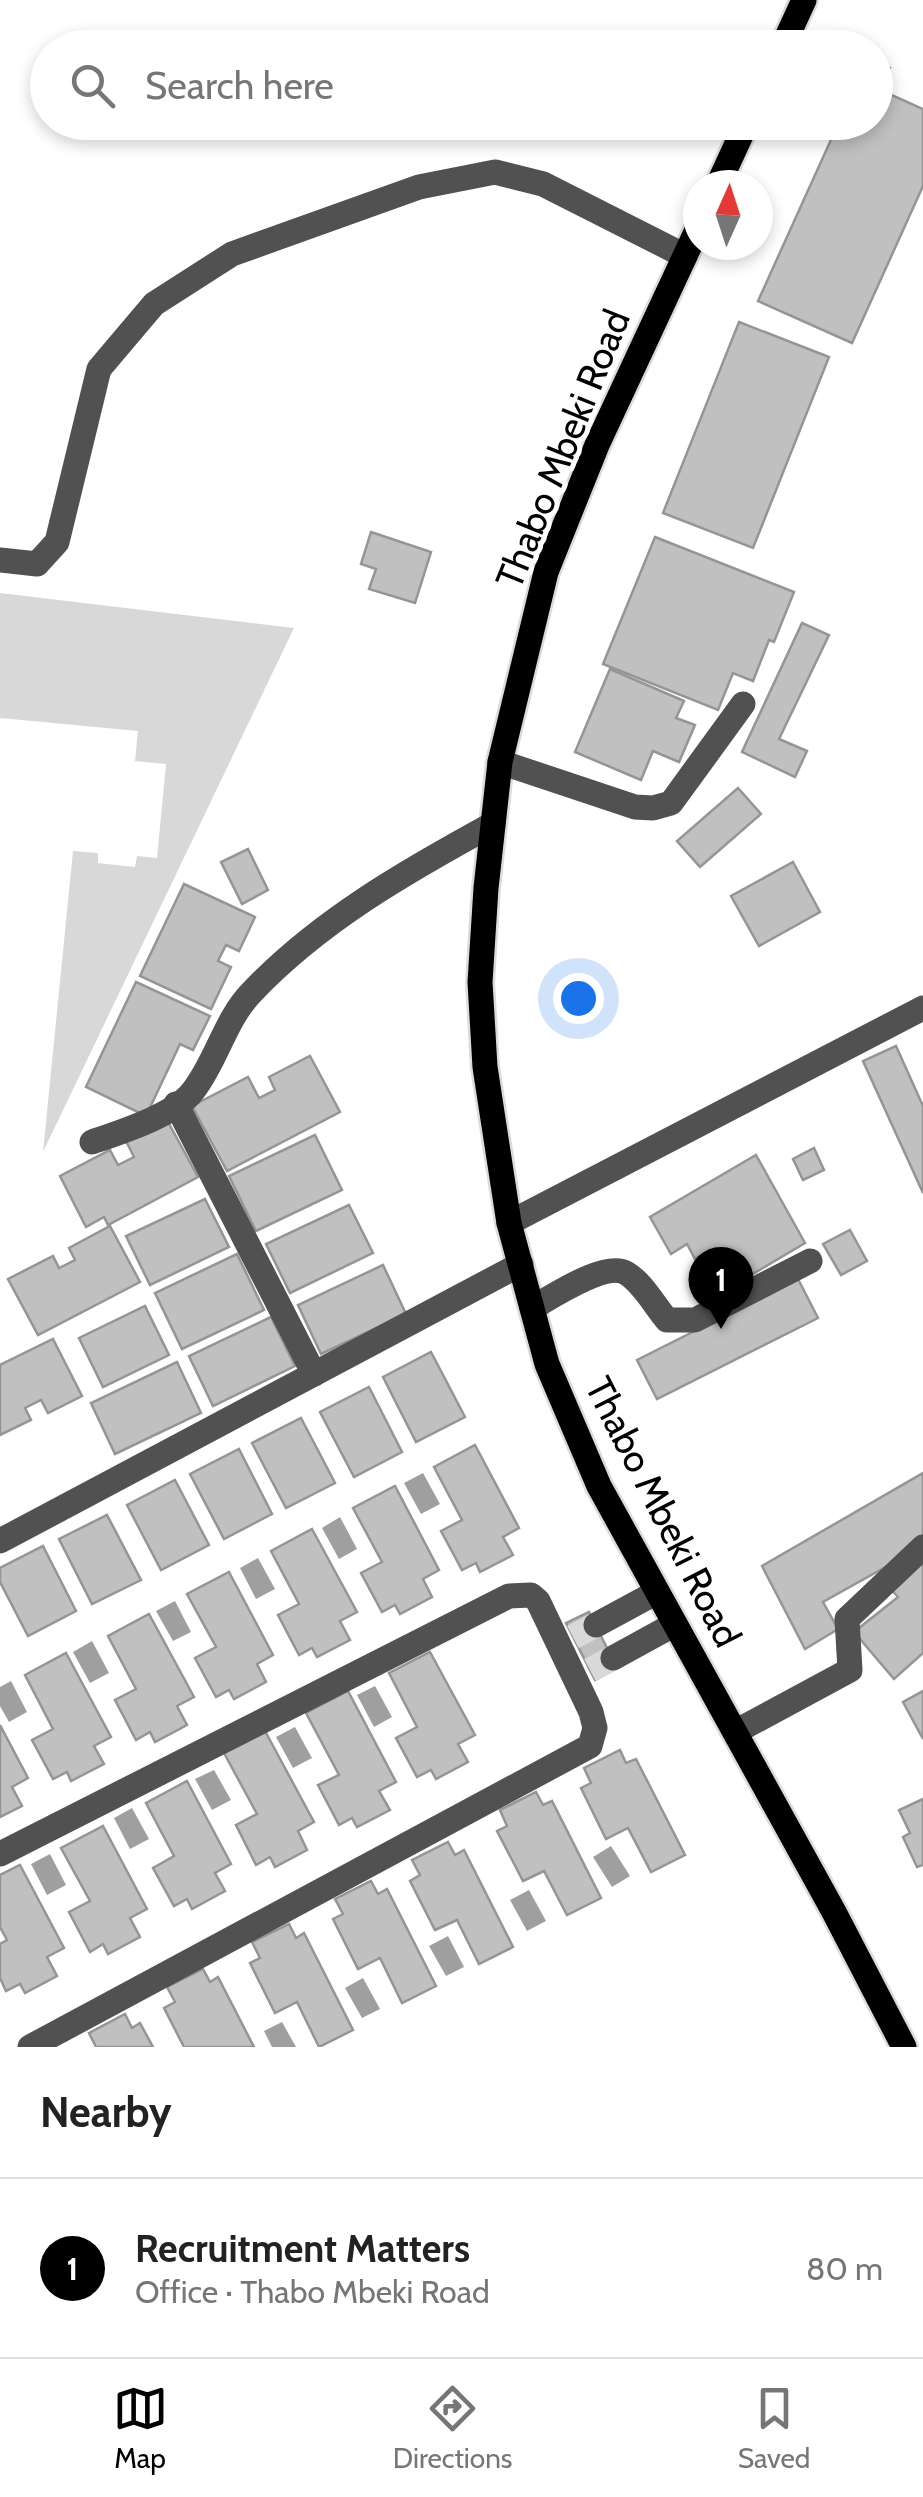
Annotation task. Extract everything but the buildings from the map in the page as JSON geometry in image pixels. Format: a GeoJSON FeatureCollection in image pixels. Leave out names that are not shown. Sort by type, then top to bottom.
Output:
{"type":"FeatureCollection","features":[{"type":"Feature","properties":{"kind":"main road"},"geometry":{"type":"LineString","coordinates":[[790,30],[804,0]]}},
{"type":"Feature","properties":{"kind":"main road"},"geometry":{"type":"LineString","coordinates":[[725,170],[739,140]]}},
{"type":"Feature","properties":{"kind":"main road","name":"Thabo Mbeki Road"},"geometry":{"type":"LineString","coordinates":[[683,260],[597,444],[546,572],[500,762],[480,982],[485,1067],[510,1223],[547,1364],[599,1486],[904,2047]]}},
{"type":"Feature","properties":{"kind":"lane"},"geometry":{"type":"LineString","coordinates":[[0,560],[37,564],[57,542],[99,370],[154,304],[232,254],[420,187],[495,172],[543,184],[683,255]]}},
{"type":"Feature","properties":{"kind":"lane"},"geometry":{"type":"LineString","coordinates":[[500,762],[635,808],[654,808],[671,803],[743,704]]}},
{"type":"Feature","properties":{"kind":"lane"},"geometry":{"type":"LineString","coordinates":[[92,1142],[146,1123],[192,1094],[248,995],[304,944],[388,882],[493,824]]}},
{"type":"Feature","properties":{"kind":"lane"},"geometry":{"type":"LineString","coordinates":[[510,1223],[923,1008]]}},
{"type":"Feature","properties":{"kind":"lane"},"geometry":{"type":"LineString","coordinates":[[176,1104],[314,1374]]}},
{"type":"Feature","properties":{"kind":"lane"},"geometry":{"type":"LineString","coordinates":[[532,1308],[600,1272],[618,1270],[629,1274],[667,1320],[695,1320],[810,1261]]}},
{"type":"Feature","properties":{"kind":"lane"},"geometry":{"type":"LineString","coordinates":[[0,1541],[521,1264]]}},
{"type":"Feature","properties":{"kind":"lane"},"geometry":{"type":"LineString","coordinates":[[735,1732],[850,1670],[847,1620],[923,1547]]}},
{"type":"Feature","properties":{"kind":"lane"},"geometry":{"type":"LineString","coordinates":[[576,1635],[658,1592]]}},
{"type":"Feature","properties":{"kind":"lane"},"geometry":{"type":"LineString","coordinates":[[0,1854],[509,1596],[530,1594],[576,1635],[595,1728],[590,1746],[30,2047]]}},
{"type":"Feature","properties":{"kind":"lane"},"geometry":{"type":"LineString","coordinates":[[613,1658],[675,1624]]}},
{"type":"Feature","properties":{"kind":"shaded area"},"geometry":{"type":"Polygon","coordinates":[[[0,593],[294,628],[43,1152],[73,851],[98,853],[98,863],[135,867],[137,856],[157,858],[166,764],[135,761],[138,731],[0,718],[0,593]]]}},
{"type":"Feature","properties":{"kind":"shaded area"},"geometry":{"type":"Polygon","coordinates":[[[423,1473],[440,1504],[421,1514],[404,1483],[423,1473]]]}},
{"type":"Feature","properties":{"kind":"shaded area"},"geometry":{"type":"Polygon","coordinates":[[[340,1517],[357,1549],[339,1559],[322,1528],[340,1517]]]}},
{"type":"Feature","properties":{"kind":"shaded area"},"geometry":{"type":"Polygon","coordinates":[[[258,1558],[275,1589],[256,1599],[240,1568],[258,1558]]]}},
{"type":"Feature","properties":{"kind":"shaded area"},"geometry":{"type":"Polygon","coordinates":[[[175,1601],[191,1632],[173,1641],[156,1611],[175,1601]]]}},
{"type":"Feature","properties":{"kind":"shaded area"},"geometry":{"type":"Polygon","coordinates":[[[92,1641],[109,1673],[90,1683],[73,1652],[92,1641]]]}},
{"type":"Feature","properties":{"kind":"shaded area"},"geometry":{"type":"Polygon","coordinates":[[[11,1681],[27,1712],[9,1722],[0,1706],[0,1687],[11,1681]]]}},
{"type":"Feature","properties":{"kind":"shaded area"},"geometry":{"type":"Polygon","coordinates":[[[375,1686],[392,1717],[374,1727],[357,1695],[375,1686]]]}},
{"type":"Feature","properties":{"kind":"shaded area"},"geometry":{"type":"Polygon","coordinates":[[[295,1727],[312,1758],[293,1768],[276,1737],[295,1727]]]}},
{"type":"Feature","properties":{"kind":"shaded area"},"geometry":{"type":"Polygon","coordinates":[[[214,1770],[231,1800],[212,1810],[195,1779],[214,1770]]]}},
{"type":"Feature","properties":{"kind":"shaded area"},"geometry":{"type":"Polygon","coordinates":[[[132,1808],[149,1839],[130,1849],[114,1818],[132,1808]]]}},
{"type":"Feature","properties":{"kind":"shaded area"},"geometry":{"type":"Polygon","coordinates":[[[611,1846],[630,1876],[612,1887],[593,1857],[611,1846]]]}},
{"type":"Feature","properties":{"kind":"shaded area"},"geometry":{"type":"Polygon","coordinates":[[[50,1854],[66,1885],[47,1895],[31,1864],[50,1854]]]}},
{"type":"Feature","properties":{"kind":"shaded area"},"geometry":{"type":"Polygon","coordinates":[[[529,1890],[546,1921],[527,1931],[510,1900],[529,1890]]]}},
{"type":"Feature","properties":{"kind":"shaded area"},"geometry":{"type":"Polygon","coordinates":[[[448,1936],[464,1967],[446,1976],[429,1946],[448,1936]]]}},
{"type":"Feature","properties":{"kind":"shaded area"},"geometry":{"type":"Polygon","coordinates":[[[363,1978],[380,2009],[362,2018],[345,1988],[363,1978]]]}},
{"type":"Feature","properties":{"kind":"shaded area"},"geometry":{"type":"Polygon","coordinates":[[[282,2022],[296,2047],[272,2047],[264,2031],[282,2022]]]}},
{"type":"Feature","properties":{"kind":"tunnel"},"geometry":{"type":"LineString","coordinates":[[573,1637],[596,1625]]}},
{"type":"Feature","properties":{"kind":"tunnel"},"geometry":{"type":"LineString","coordinates":[[590,1670],[613,1658]]}},
{"type":"Feature","properties":{"kind":"place","name":"Recruitment Matters"},"geometry":{"type":"Point","coordinates":[721,1329]}}]}
